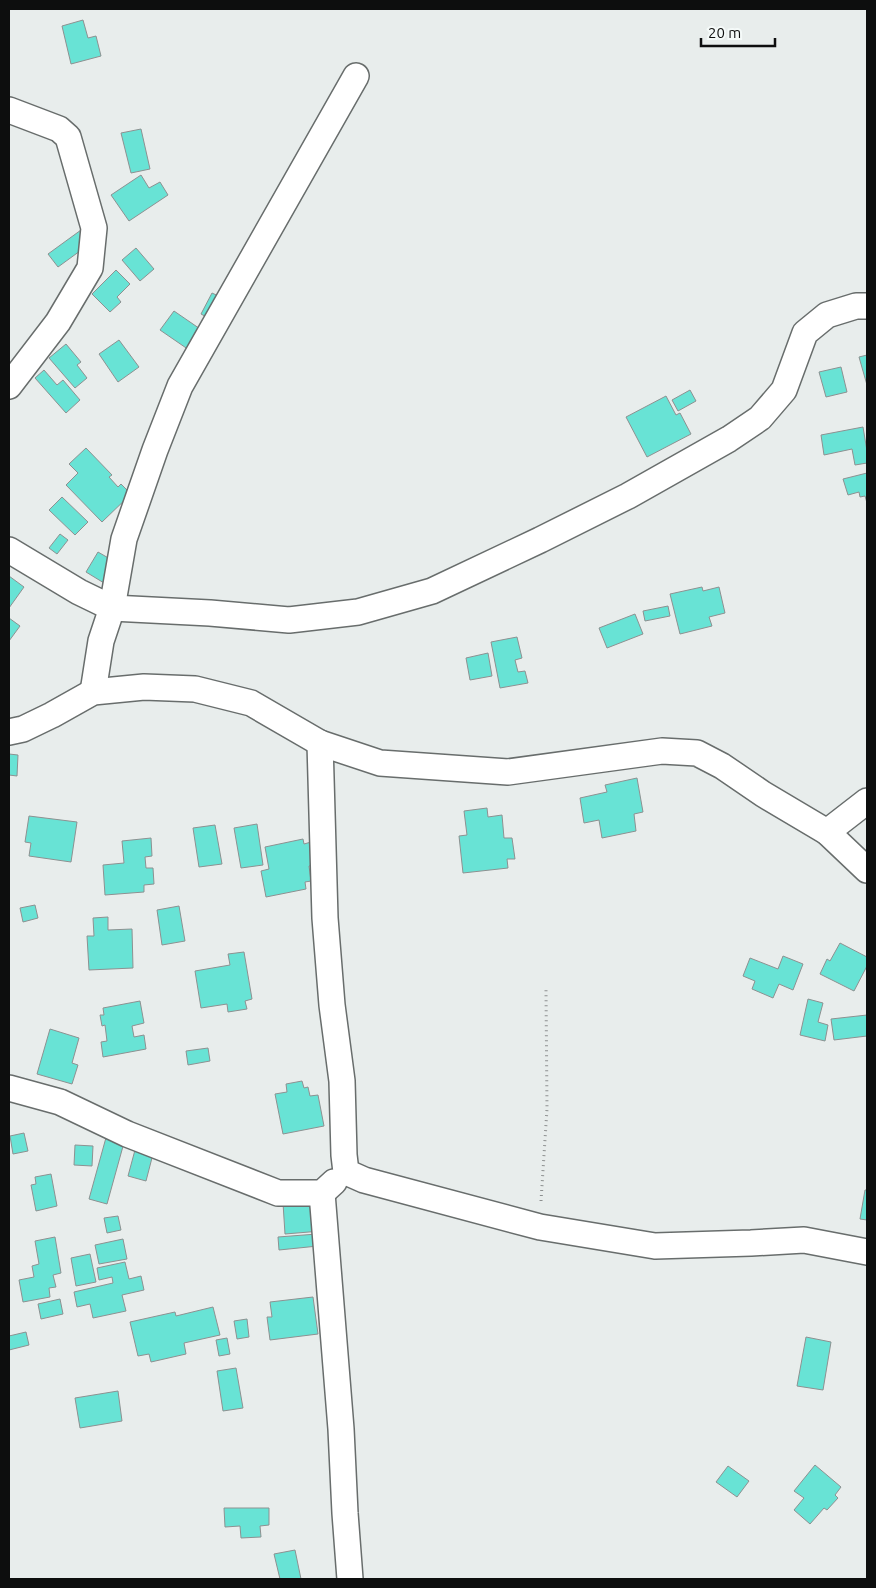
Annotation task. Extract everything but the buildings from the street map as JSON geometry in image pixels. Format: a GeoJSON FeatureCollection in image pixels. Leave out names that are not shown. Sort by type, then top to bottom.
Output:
{"type":"FeatureCollection","features":[{"type":"Feature","properties":{"kind":"street"},"geometry":{"type":"LineString","coordinates":[[93,692],[101,641],[112,608],[124,539],[180,386],[356,76]]}},
{"type":"Feature","properties":{"kind":"street"},"geometry":{"type":"LineString","coordinates":[[9,110],[58,129],[68,137],[94,228],[90,268],[58,322],[9,386]]}},
{"type":"Feature","properties":{"kind":"street"},"geometry":{"type":"LineString","coordinates":[[9,550],[78,592],[112,608],[210,613],[288,620],[358,612],[432,591],[628,496],[729,440],[760,418],[784,390],[805,333],[827,315],[856,306],[867,306]]}},
{"type":"Feature","properties":{"kind":"street"},"geometry":{"type":"LineString","coordinates":[[9,732],[23,729],[93,692],[144,687],[194,689],[251,703],[320,743],[380,763],[508,772],[662,752],[697,753],[722,766],[763,794],[827,832],[867,870]]}},
{"type":"Feature","properties":{"kind":"street"},"geometry":{"type":"LineString","coordinates":[[320,743],[325,918],[332,1004],[342,1081],[346,1172]]}},
{"type":"Feature","properties":{"kind":"street"},"geometry":{"type":"LineString","coordinates":[[827,832],[867,801]]}},
{"type":"Feature","properties":{"kind":"street"},"geometry":{"type":"LineString","coordinates":[[9,1088],[60,1102],[127,1134],[278,1193],[322,1193],[346,1172]]}},
{"type":"Feature","properties":{"kind":"street"},"geometry":{"type":"LineString","coordinates":[[346,1172],[364,1180],[540,1227],[655,1246],[804,1240],[867,1252]]}},
{"type":"Feature","properties":{"kind":"street"},"geometry":{"type":"LineString","coordinates":[[322,1193],[339,1392],[350,1579]]}},
{"type":"Feature","properties":{"kind":"path"},"geometry":{"type":"LineString","coordinates":[[540,1227],[547,1109],[546,990]]}}]}
